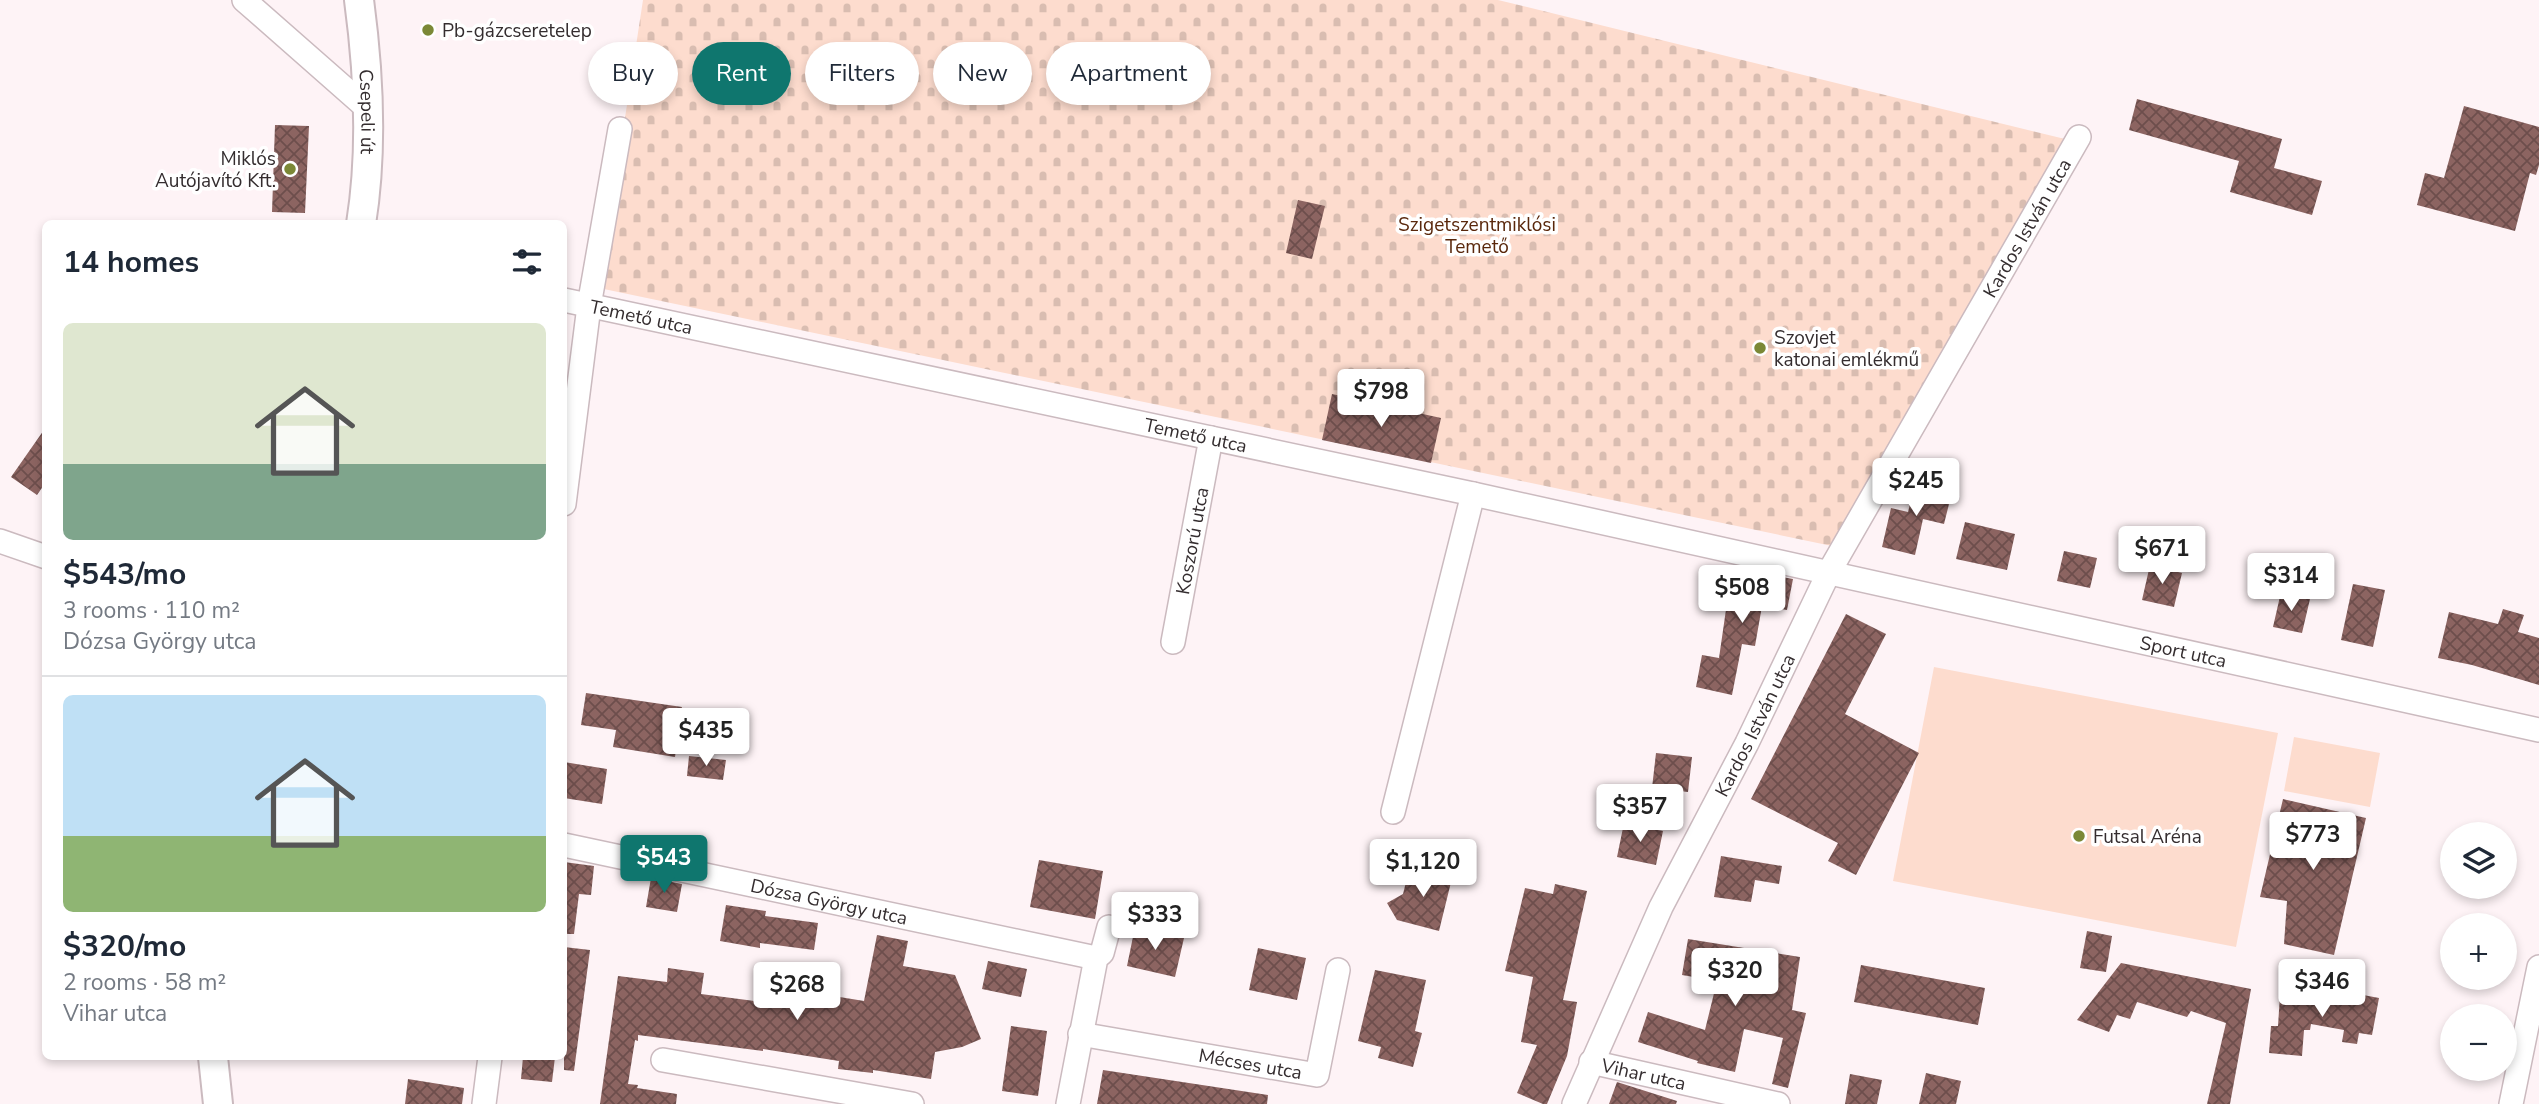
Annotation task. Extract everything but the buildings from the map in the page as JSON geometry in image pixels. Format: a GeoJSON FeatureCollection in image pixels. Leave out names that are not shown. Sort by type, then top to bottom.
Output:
{"type":"FeatureCollection","features":[{"type":"Feature","properties":{"kind":"street"},"geometry":{"type":"LineString","coordinates":[[244,0],[368,109]]}},
{"type":"Feature","properties":{"kind":"street","name":"Csepeli út"},"geometry":{"type":"LineString","coordinates":[[359,0],[366,53],[368,109],[366,188],[362,220]]}},
{"type":"Feature","properties":{"kind":"street"},"geometry":{"type":"LineString","coordinates":[[567,480],[589,306],[620,130]]}},
{"type":"Feature","properties":{"kind":"street","name":"Kardos István utca"},"geometry":{"type":"LineString","coordinates":[[1574,1104],[1661,906],[1747,743],[1829,572],[2079,137]]}},
{"type":"Feature","properties":{"kind":"street","name":"Temető utca"},"geometry":{"type":"LineString","coordinates":[[567,301],[1829,572]]}},
{"type":"Feature","properties":{"kind":"street","name":"Koszorú utca"},"geometry":{"type":"LineString","coordinates":[[1173,642],[1211,438]]}},
{"type":"Feature","properties":{"kind":"street"},"geometry":{"type":"LineString","coordinates":[[1393,812],[1473,494]]}},
{"type":"Feature","properties":{"kind":"street"},"geometry":{"type":"LineString","coordinates":[[0,541],[42,556]]}},
{"type":"Feature","properties":{"kind":"street","name":"Sport utca"},"geometry":{"type":"LineString","coordinates":[[1829,572],[2539,730]]}},
{"type":"Feature","properties":{"kind":"street","name":"Dózsa György utca"},"geometry":{"type":"LineString","coordinates":[[567,846],[1096,958]]}},
{"type":"Feature","properties":{"kind":"street"},"geometry":{"type":"LineString","coordinates":[[1068,1104],[1096,958],[1102,953],[1109,927]]}},
{"type":"Feature","properties":{"kind":"street"},"geometry":{"type":"LineString","coordinates":[[2511,1104],[2539,967]]}},
{"type":"Feature","properties":{"kind":"street","name":"Mécses utca"},"geometry":{"type":"LineString","coordinates":[[1080,1034],[1317,1075],[1338,970]]}},
{"type":"Feature","properties":{"kind":"street"},"geometry":{"type":"LineString","coordinates":[[213,1060],[218,1104]]}},
{"type":"Feature","properties":{"kind":"street"},"geometry":{"type":"LineString","coordinates":[[484,1104],[490,1060]]}},
{"type":"Feature","properties":{"kind":"street"},"geometry":{"type":"LineString","coordinates":[[663,1060],[912,1104]]}},
{"type":"Feature","properties":{"kind":"street","name":"Vihar utca"},"geometry":{"type":"LineString","coordinates":[[1591,1062],[1778,1104]]}},
{"type":"Feature","properties":{"kind":"green space","name":"Szigetszentmiklósi Temető"},"geometry":{"type":"Polygon","coordinates":[[[643,0],[1498,0],[2065,139],[1832,546],[599,288],[627,105],[678,105],[678,42],[637,42],[643,0]]]}},
{"type":"Feature","properties":{"kind":"green space","name":"Futsal Aréna"},"geometry":{"type":"Polygon","coordinates":[[[1934,667],[2278,733],[2236,947],[1893,881],[1934,667]]]}},
{"type":"Feature","properties":{"kind":"green space"},"geometry":{"type":"Polygon","coordinates":[[[2294,737],[2380,753],[2370,807],[2284,791],[2294,737]]]}},
{"type":"Feature","properties":{"kind":"place","name":"Pb-gázcseretelep"},"geometry":{"type":"Point","coordinates":[428,30]}},
{"type":"Feature","properties":{"kind":"place","name":"Miklós Autójavító Kft."},"geometry":{"type":"Point","coordinates":[290,169]}},
{"type":"Feature","properties":{"kind":"place","name":"Szovjet katonai emlékmű"},"geometry":{"type":"Point","coordinates":[1760,348]}},
{"type":"Feature","properties":{"kind":"place","name":"Futsal Aréna"},"geometry":{"type":"Point","coordinates":[2079,836]}}]}
